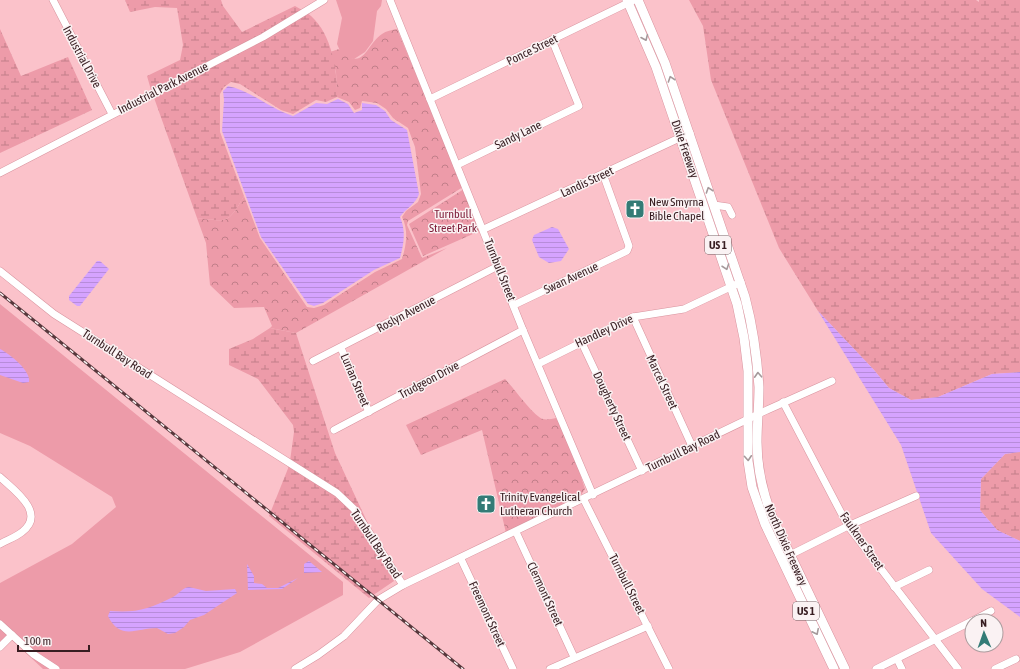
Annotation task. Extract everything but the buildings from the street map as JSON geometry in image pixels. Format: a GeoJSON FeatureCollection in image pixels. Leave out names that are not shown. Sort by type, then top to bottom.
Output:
{"type":"FeatureCollection","features":[{"type":"Feature","properties":{"kind":"main road","name":"Dixie Freeway"},"geometry":{"type":"LineString","coordinates":[[638,0],[660,50],[685,135],[737,284],[748,309],[756,350],[758,414]]}},
{"type":"Feature","properties":{"kind":"main road","name":"Dixie Freeway"},"geometry":{"type":"LineString","coordinates":[[630,1],[714,205],[737,284],[747,355],[749,385],[748,419]]}},
{"type":"Feature","properties":{"kind":"main road","name":"North Dixie Freeway"},"geometry":{"type":"LineString","coordinates":[[758,414],[757,448],[762,485],[786,558],[834,669]]}},
{"type":"Feature","properties":{"kind":"main road","name":"North Dixie Freeway"},"geometry":{"type":"LineString","coordinates":[[748,419],[748,461],[752,487],[760,513],[786,558],[845,669]]}},
{"type":"Feature","properties":{"kind":"street","name":"Industrial Drive"},"geometry":{"type":"LineString","coordinates":[[53,0],[112,114]]}},
{"type":"Feature","properties":{"kind":"street","name":"Industrial Park Avenue"},"geometry":{"type":"LineString","coordinates":[[0,173],[263,37],[324,0]]}},
{"type":"Feature","properties":{"kind":"street","name":"Turnbull Street"},"geometry":{"type":"LineString","coordinates":[[390,0],[484,229],[523,330],[593,495]]}},
{"type":"Feature","properties":{"kind":"street","name":"Ponce Street"},"geometry":{"type":"LineString","coordinates":[[430,99],[630,1]]}},
{"type":"Feature","properties":{"kind":"street","name":"Sandy Lane"},"geometry":{"type":"LineString","coordinates":[[457,165],[579,106],[552,40]]}},
{"type":"Feature","properties":{"kind":"street","name":"Landis Street"},"geometry":{"type":"LineString","coordinates":[[484,229],[685,135]]}},
{"type":"Feature","properties":{"kind":"street","name":"Swan Avenue"},"geometry":{"type":"LineString","coordinates":[[514,305],[627,251],[628,246],[603,174]]}},
{"type":"Feature","properties":{"kind":"street"},"geometry":{"type":"LineString","coordinates":[[714,205],[728,207],[732,215]]}},
{"type":"Feature","properties":{"kind":"street","name":"Roslyn Avenue"},"geometry":{"type":"LineString","coordinates":[[313,361],[341,348],[498,266]]}},
{"type":"Feature","properties":{"kind":"street","name":"Turnbull Bay Road"},"geometry":{"type":"LineString","coordinates":[[0,271],[54,314],[337,493],[354,509],[404,585],[584,500],[758,414],[832,381]]}},
{"type":"Feature","properties":{"kind":"street","name":"Handley Drive"},"geometry":{"type":"LineString","coordinates":[[538,364],[632,317],[684,309],[737,284]]}},
{"type":"Feature","properties":{"kind":"street","name":"Marcel Street"},"geometry":{"type":"LineString","coordinates":[[632,317],[692,446]]}},
{"type":"Feature","properties":{"kind":"street","name":"Trudgeon Drive"},"geometry":{"type":"LineString","coordinates":[[334,430],[523,330]]}},
{"type":"Feature","properties":{"kind":"street","name":"Dougherty Street"},"geometry":{"type":"LineString","coordinates":[[582,341],[642,471]]}},
{"type":"Feature","properties":{"kind":"street","name":"Lurian Street"},"geometry":{"type":"LineString","coordinates":[[341,348],[369,412]]}},
{"type":"Feature","properties":{"kind":"street","name":"Faulkner Street"},"geometry":{"type":"LineString","coordinates":[[784,402],[848,526],[958,669]]}},
{"type":"Feature","properties":{"kind":"street"},"geometry":{"type":"LineString","coordinates":[[0,477],[26,500],[30,511],[30,521],[26,528],[0,544]]}},
{"type":"Feature","properties":{"kind":"street"},"geometry":{"type":"LineString","coordinates":[[786,558],[848,526],[916,496]]}},
{"type":"Feature","properties":{"kind":"street","name":"Turnbull Street"},"geometry":{"type":"LineString","coordinates":[[584,500],[669,669]]}},
{"type":"Feature","properties":{"kind":"street","name":"Clermont Street"},"geometry":{"type":"LineString","coordinates":[[516,532],[574,657]]}},
{"type":"Feature","properties":{"kind":"street","name":"Freemont Street"},"geometry":{"type":"LineString","coordinates":[[461,559],[513,669]]}},
{"type":"Feature","properties":{"kind":"street"},"geometry":{"type":"LineString","coordinates":[[894,587],[929,570]]}},
{"type":"Feature","properties":{"kind":"street"},"geometry":{"type":"LineString","coordinates":[[295,669],[318,656],[344,636],[378,600],[404,585]]}},
{"type":"Feature","properties":{"kind":"street"},"geometry":{"type":"LineString","coordinates":[[987,613],[991,611]]}},
{"type":"Feature","properties":{"kind":"street"},"geometry":{"type":"LineString","coordinates":[[0,624],[34,654],[56,669]]}},
{"type":"Feature","properties":{"kind":"street"},"geometry":{"type":"LineString","coordinates":[[876,669],[964,625]]}},
{"type":"Feature","properties":{"kind":"street"},"geometry":{"type":"LineString","coordinates":[[550,669],[574,657],[648,626]]}},
{"type":"Feature","properties":{"kind":"street"},"geometry":{"type":"LineString","coordinates":[[0,647],[12,635]]}},
{"type":"Feature","properties":{"kind":"street"},"geometry":{"type":"LineString","coordinates":[[995,669],[1016,658]]}},
{"type":"Feature","properties":{"kind":"street"},"geometry":{"type":"LineString","coordinates":[[897,659],[902,669]]}},
{"type":"Feature","properties":{"kind":"green space"},"geometry":{"type":"Polygon","coordinates":[[[125,0],[221,0],[223,6],[242,32],[295,6],[302,10],[262,34],[151,90],[147,76],[180,60],[183,45],[177,8],[155,7],[130,12],[125,0]]]}},
{"type":"Feature","properties":{"kind":"green space"},"geometry":{"type":"Polygon","coordinates":[[[336,0],[382,0],[381,6],[377,11],[373,41],[365,52],[354,59],[348,58],[341,53],[337,44],[342,18],[336,0]]]}},
{"type":"Feature","properties":{"kind":"green space"},"geometry":{"type":"Polygon","coordinates":[[[689,0],[976,0],[979,2],[979,0],[1020,0],[1020,372],[992,374],[938,397],[911,400],[889,388],[818,311],[779,248],[711,80],[703,26],[689,0]]]}},
{"type":"Feature","properties":{"kind":"green space"},"geometry":{"type":"Polygon","coordinates":[[[307,13],[322,29],[331,51],[336,75],[337,97],[326,102],[316,100],[293,114],[281,110],[240,84],[231,82],[224,87],[220,94],[220,132],[244,196],[234,212],[226,219],[215,220],[197,218],[153,95],[307,13]]]}},
{"type":"Feature","properties":{"kind":"green space"},"geometry":{"type":"Polygon","coordinates":[[[0,29],[21,76],[68,57],[92,110],[0,153],[0,29]]]}},
{"type":"Feature","properties":{"kind":"green space"},"geometry":{"type":"Polygon","coordinates":[[[397,29],[463,187],[408,221],[407,225],[422,258],[447,248],[296,333],[270,328],[272,326],[264,307],[234,308],[210,285],[206,243],[197,218],[215,220],[226,219],[234,212],[244,196],[260,238],[307,307],[314,308],[324,305],[375,272],[402,259],[406,244],[406,228],[402,217],[406,211],[418,202],[421,194],[415,147],[408,128],[393,118],[386,109],[377,103],[362,101],[360,108],[355,110],[349,102],[337,97],[336,72],[330,52],[339,49],[347,56],[354,59],[359,58],[364,55],[382,34],[387,31],[397,29]]]}},
{"type":"Feature","properties":{"kind":"green space","name":"Turnbull Street Park"},"geometry":{"type":"Polygon","coordinates":[[[464,189],[482,230],[423,256],[409,224],[464,189]]]}},
{"type":"Feature","properties":{"kind":"green space"},"geometry":{"type":"Polygon","coordinates":[[[0,304],[343,582],[343,595],[240,652],[185,669],[43,669],[11,639],[0,650],[0,583],[72,544],[116,507],[112,497],[30,446],[0,433],[0,304]]]}},
{"type":"Feature","properties":{"kind":"green space"},"geometry":{"type":"Polygon","coordinates":[[[270,328],[296,333],[335,453],[371,530],[355,507],[290,461],[294,432],[293,425],[258,379],[229,365],[229,349],[253,339],[270,328]]]}},
{"type":"Feature","properties":{"kind":"green space"},"geometry":{"type":"Polygon","coordinates":[[[505,379],[529,408],[539,417],[543,419],[556,418],[569,444],[585,489],[579,498],[506,533],[482,430],[421,455],[406,425],[505,379]]]}},
{"type":"Feature","properties":{"kind":"green space"},"geometry":{"type":"Polygon","coordinates":[[[1020,452],[1020,541],[997,530],[980,510],[981,479],[1005,454],[1020,452]]]}},
{"type":"Feature","properties":{"kind":"green space"},"geometry":{"type":"Polygon","coordinates":[[[289,466],[331,492],[345,504],[370,535],[394,581],[369,598],[269,516],[289,466]]]}},
{"type":"Feature","properties":{"kind":"shaded area"},"geometry":{"type":"Polygon","coordinates":[[[228,86],[237,88],[293,116],[316,103],[327,104],[338,99],[348,104],[354,113],[362,110],[362,103],[376,105],[385,111],[391,120],[407,130],[419,194],[416,201],[400,217],[404,237],[400,258],[374,270],[323,303],[314,306],[308,304],[261,237],[222,131],[224,100],[223,91],[228,86]]]}},
{"type":"Feature","properties":{"kind":"shaded area"},"geometry":{"type":"Polygon","coordinates":[[[552,227],[558,229],[569,249],[561,261],[549,263],[539,257],[532,240],[534,235],[552,227]]]}},
{"type":"Feature","properties":{"kind":"shaded area"},"geometry":{"type":"Polygon","coordinates":[[[97,261],[100,261],[109,269],[80,306],[77,306],[69,300],[69,296],[97,261]]]}},
{"type":"Feature","properties":{"kind":"shaded area"},"geometry":{"type":"Polygon","coordinates":[[[818,311],[889,388],[911,400],[938,397],[992,374],[1020,372],[1020,452],[1005,454],[981,479],[980,510],[997,530],[1020,541],[1020,617],[982,589],[931,533],[901,445],[818,311]]]}},
{"type":"Feature","properties":{"kind":"shaded area"},"geometry":{"type":"Polygon","coordinates":[[[0,349],[14,359],[23,368],[27,373],[29,382],[23,383],[0,375],[0,349]]]}},
{"type":"Feature","properties":{"kind":"shaded area"},"geometry":{"type":"Polygon","coordinates":[[[309,561],[322,572],[304,573],[304,564],[309,561]]]}},
{"type":"Feature","properties":{"kind":"shaded area"},"geometry":{"type":"Polygon","coordinates":[[[247,564],[254,576],[254,583],[262,584],[267,588],[278,588],[298,578],[282,589],[248,590],[247,564]]]}},
{"type":"Feature","properties":{"kind":"shaded area"},"geometry":{"type":"Polygon","coordinates":[[[189,587],[206,591],[235,589],[237,593],[204,615],[190,620],[184,627],[175,633],[168,634],[157,628],[124,631],[113,624],[108,616],[110,611],[135,611],[157,605],[189,587]]]}},
{"type":"Feature","properties":{"kind":"railway"},"geometry":{"type":"LineString","coordinates":[[0,293],[463,669]]}},
{"type":"Feature","properties":{"kind":"place","name":"New Smyrna Bible Chapel"},"geometry":{"type":"Point","coordinates":[635,209]}},
{"type":"Feature","properties":{"kind":"place","name":"Trinity Evangelical Lutheran Church"},"geometry":{"type":"Point","coordinates":[486,504]}}]}
